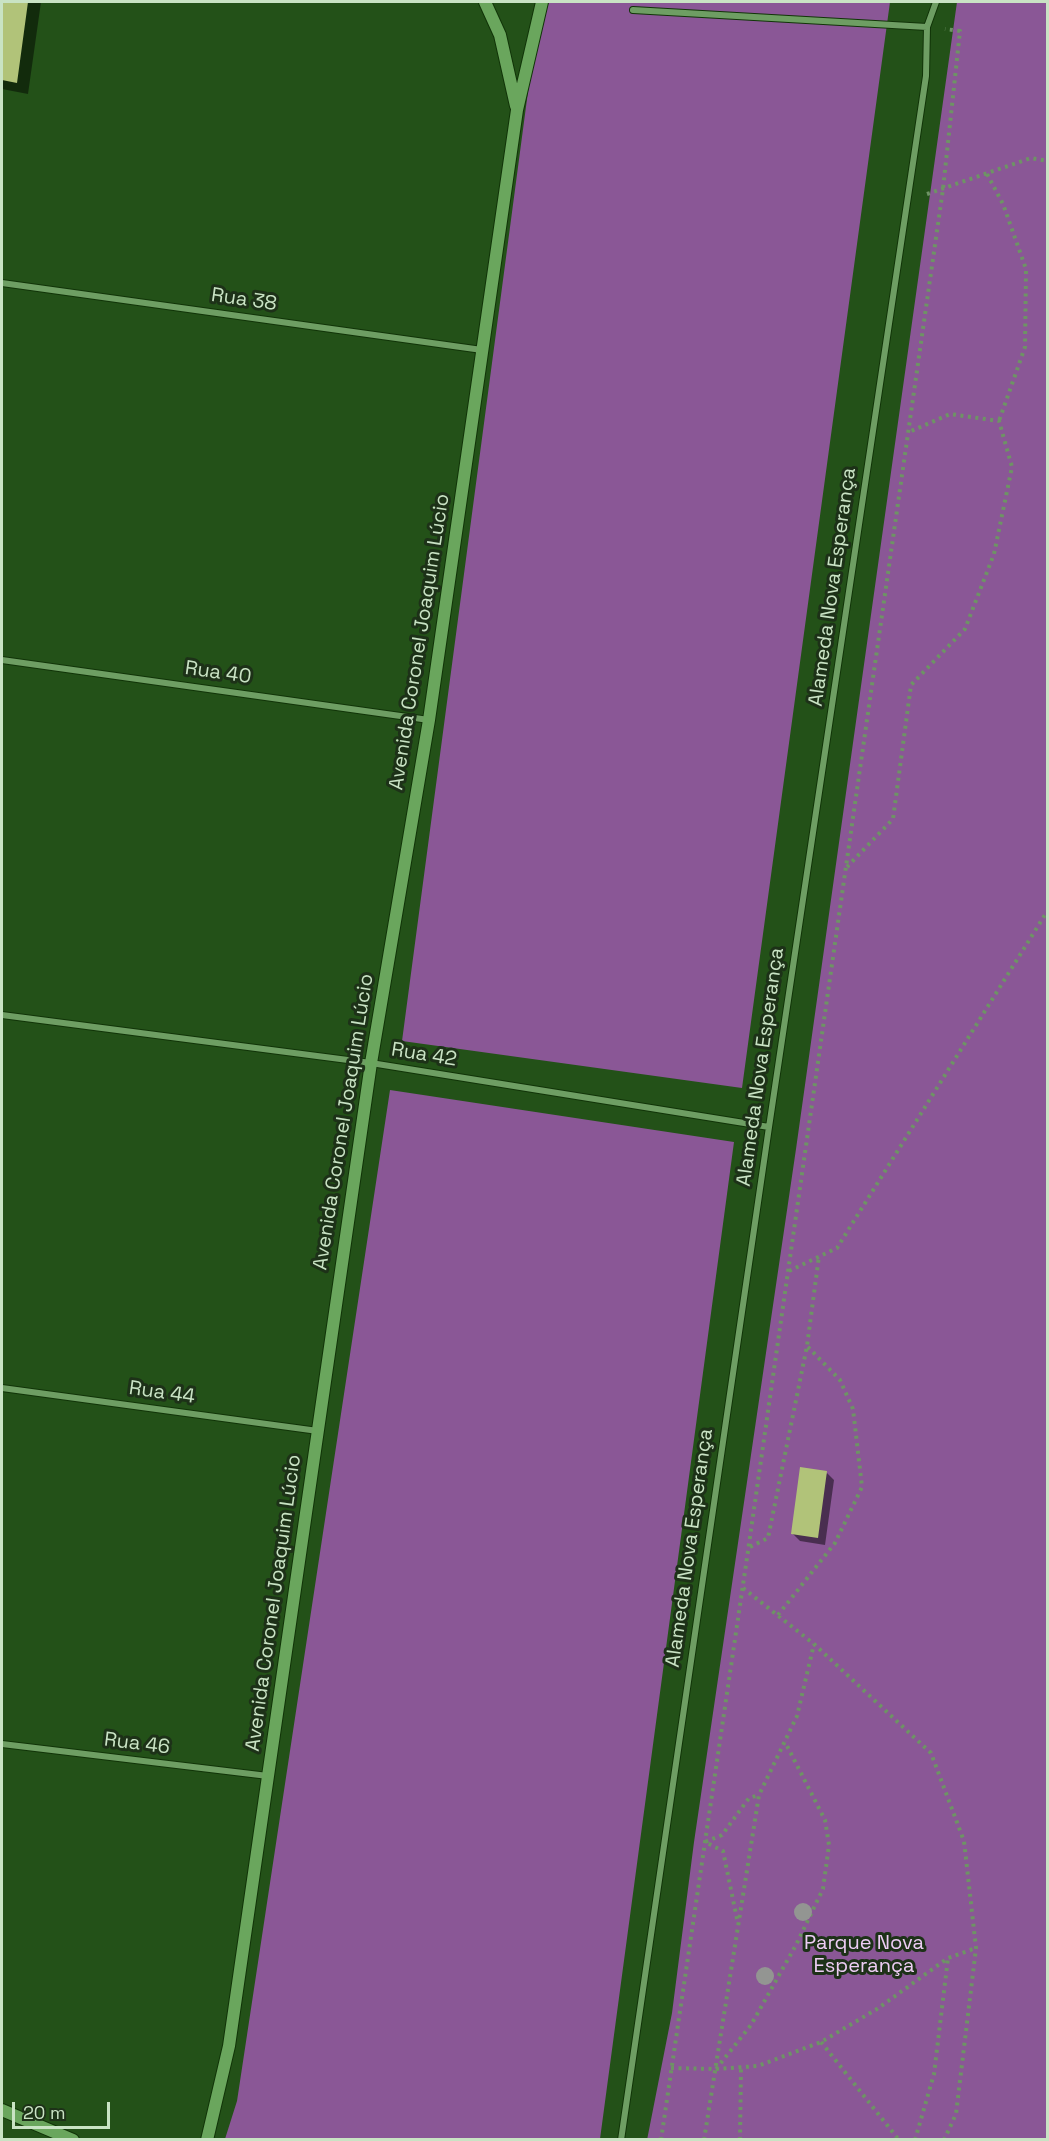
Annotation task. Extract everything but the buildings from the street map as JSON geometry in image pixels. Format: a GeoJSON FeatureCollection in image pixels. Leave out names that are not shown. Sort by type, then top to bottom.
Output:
{"type":"FeatureCollection","features":[{"type":"Feature","properties":{"kind":"street","name":"Avenida Coronel Joaquim Lúcio"},"geometry":{"type":"LineString","coordinates":[[485,2],[500,35],[517,110]]}},
{"type":"Feature","properties":{"kind":"street","name":"Avenida Coronel Joaquim Lúcio"},"geometry":{"type":"LineString","coordinates":[[207,2139],[229,2046],[371,1063],[429,720],[517,110],[542,2]]}},
{"type":"Feature","properties":{"kind":"street","name":"Alameda Nova Esperança"},"geometry":{"type":"LineString","coordinates":[[621,2139],[926,76],[927,27],[936,2]]}},
{"type":"Feature","properties":{"kind":"street"},"geometry":{"type":"LineString","coordinates":[[633,10],[927,27]]}},
{"type":"Feature","properties":{"kind":"street","name":"Rua 38"},"geometry":{"type":"LineString","coordinates":[[2,283],[482,350]]}},
{"type":"Feature","properties":{"kind":"street","name":"Rua 40"},"geometry":{"type":"LineString","coordinates":[[2,660],[429,720]]}},
{"type":"Feature","properties":{"kind":"street","name":"Rua 42"},"geometry":{"type":"LineString","coordinates":[[2,1014],[371,1063],[769,1127]]}},
{"type":"Feature","properties":{"kind":"street","name":"Rua 44"},"geometry":{"type":"LineString","coordinates":[[2,1388],[318,1431]]}},
{"type":"Feature","properties":{"kind":"street","name":"Rua 46"},"geometry":{"type":"LineString","coordinates":[[2,1744],[269,1776]]}},
{"type":"Feature","properties":{"kind":"street"},"geometry":{"type":"LineString","coordinates":[[2,2110],[73,2139]]}},
{"type":"Feature","properties":{"kind":"path"},"geometry":{"type":"LineString","coordinates":[[661,2139],[789,1271],[943,189],[960,31],[927,27]]}},
{"type":"Feature","properties":{"kind":"path"},"geometry":{"type":"LineString","coordinates":[[907,201],[1031,158],[1047,161]]}},
{"type":"Feature","properties":{"kind":"path"},"geometry":{"type":"LineString","coordinates":[[846,868],[893,819],[911,685],[965,629],[994,554],[1012,467],[999,421],[1025,347],[1026,269],[1003,204],[987,174]]}},
{"type":"Feature","properties":{"kind":"path"},"geometry":{"type":"LineString","coordinates":[[909,432],[950,414],[999,421]]}},
{"type":"Feature","properties":{"kind":"path"},"geometry":{"type":"LineString","coordinates":[[789,1271],[837,1248],[1047,910]]}},
{"type":"Feature","properties":{"kind":"path"},"geometry":{"type":"LineString","coordinates":[[749,1547],[768,1538],[807,1346],[819,1256]]}},
{"type":"Feature","properties":{"kind":"path"},"geometry":{"type":"LineString","coordinates":[[778,1615],[835,1543],[862,1487],[853,1409],[840,1380],[807,1346]]}},
{"type":"Feature","properties":{"kind":"path"},"geometry":{"type":"LineString","coordinates":[[743,1588],[814,1644],[931,1753],[964,1841],[976,1948],[956,2114],[944,2139]]}},
{"type":"Feature","properties":{"kind":"path"},"geometry":{"type":"LineString","coordinates":[[704,2139],[759,1795],[797,1716],[814,1644]]}},
{"type":"Feature","properties":{"kind":"path"},"geometry":{"type":"LineString","coordinates":[[715,2069],[751,2025],[796,1945],[823,1889],[829,1845],[825,1820],[784,1742]]}},
{"type":"Feature","properties":{"kind":"path"},"geometry":{"type":"LineString","coordinates":[[705,1842],[723,1835],[749,1798],[759,1795]]}},
{"type":"Feature","properties":{"kind":"path"},"geometry":{"type":"LineString","coordinates":[[705,1842],[723,1851],[738,1924]]}},
{"type":"Feature","properties":{"kind":"path"},"geometry":{"type":"LineString","coordinates":[[671,2068],[715,2069],[758,2066],[821,2043],[877,2009],[948,1958],[976,1948]]}},
{"type":"Feature","properties":{"kind":"path"},"geometry":{"type":"LineString","coordinates":[[915,2139],[934,2074],[948,1958]]}},
{"type":"Feature","properties":{"kind":"path"},"geometry":{"type":"LineString","coordinates":[[821,2043],[899,2139]]}},
{"type":"Feature","properties":{"kind":"path"},"geometry":{"type":"LineString","coordinates":[[740,2139],[741,2067]]}},
{"type":"Feature","properties":{"kind":"green space"},"geometry":{"type":"Polygon","coordinates":[[[546,2],[890,2],[742,1088],[402,1041],[531,69],[546,2]]]}},
{"type":"Feature","properties":{"kind":"green space","name":"Parque Nova Esperança"},"geometry":{"type":"Polygon","coordinates":[[[957,2],[1047,2],[1047,2139],[647,2140],[672,2013],[694,1842],[796,1149],[957,2]]]}},
{"type":"Feature","properties":{"kind":"green space"},"geometry":{"type":"Polygon","coordinates":[[[390,1090],[734,1142],[600,2139],[225,2139],[237,2101],[390,1090]]]}}]}
